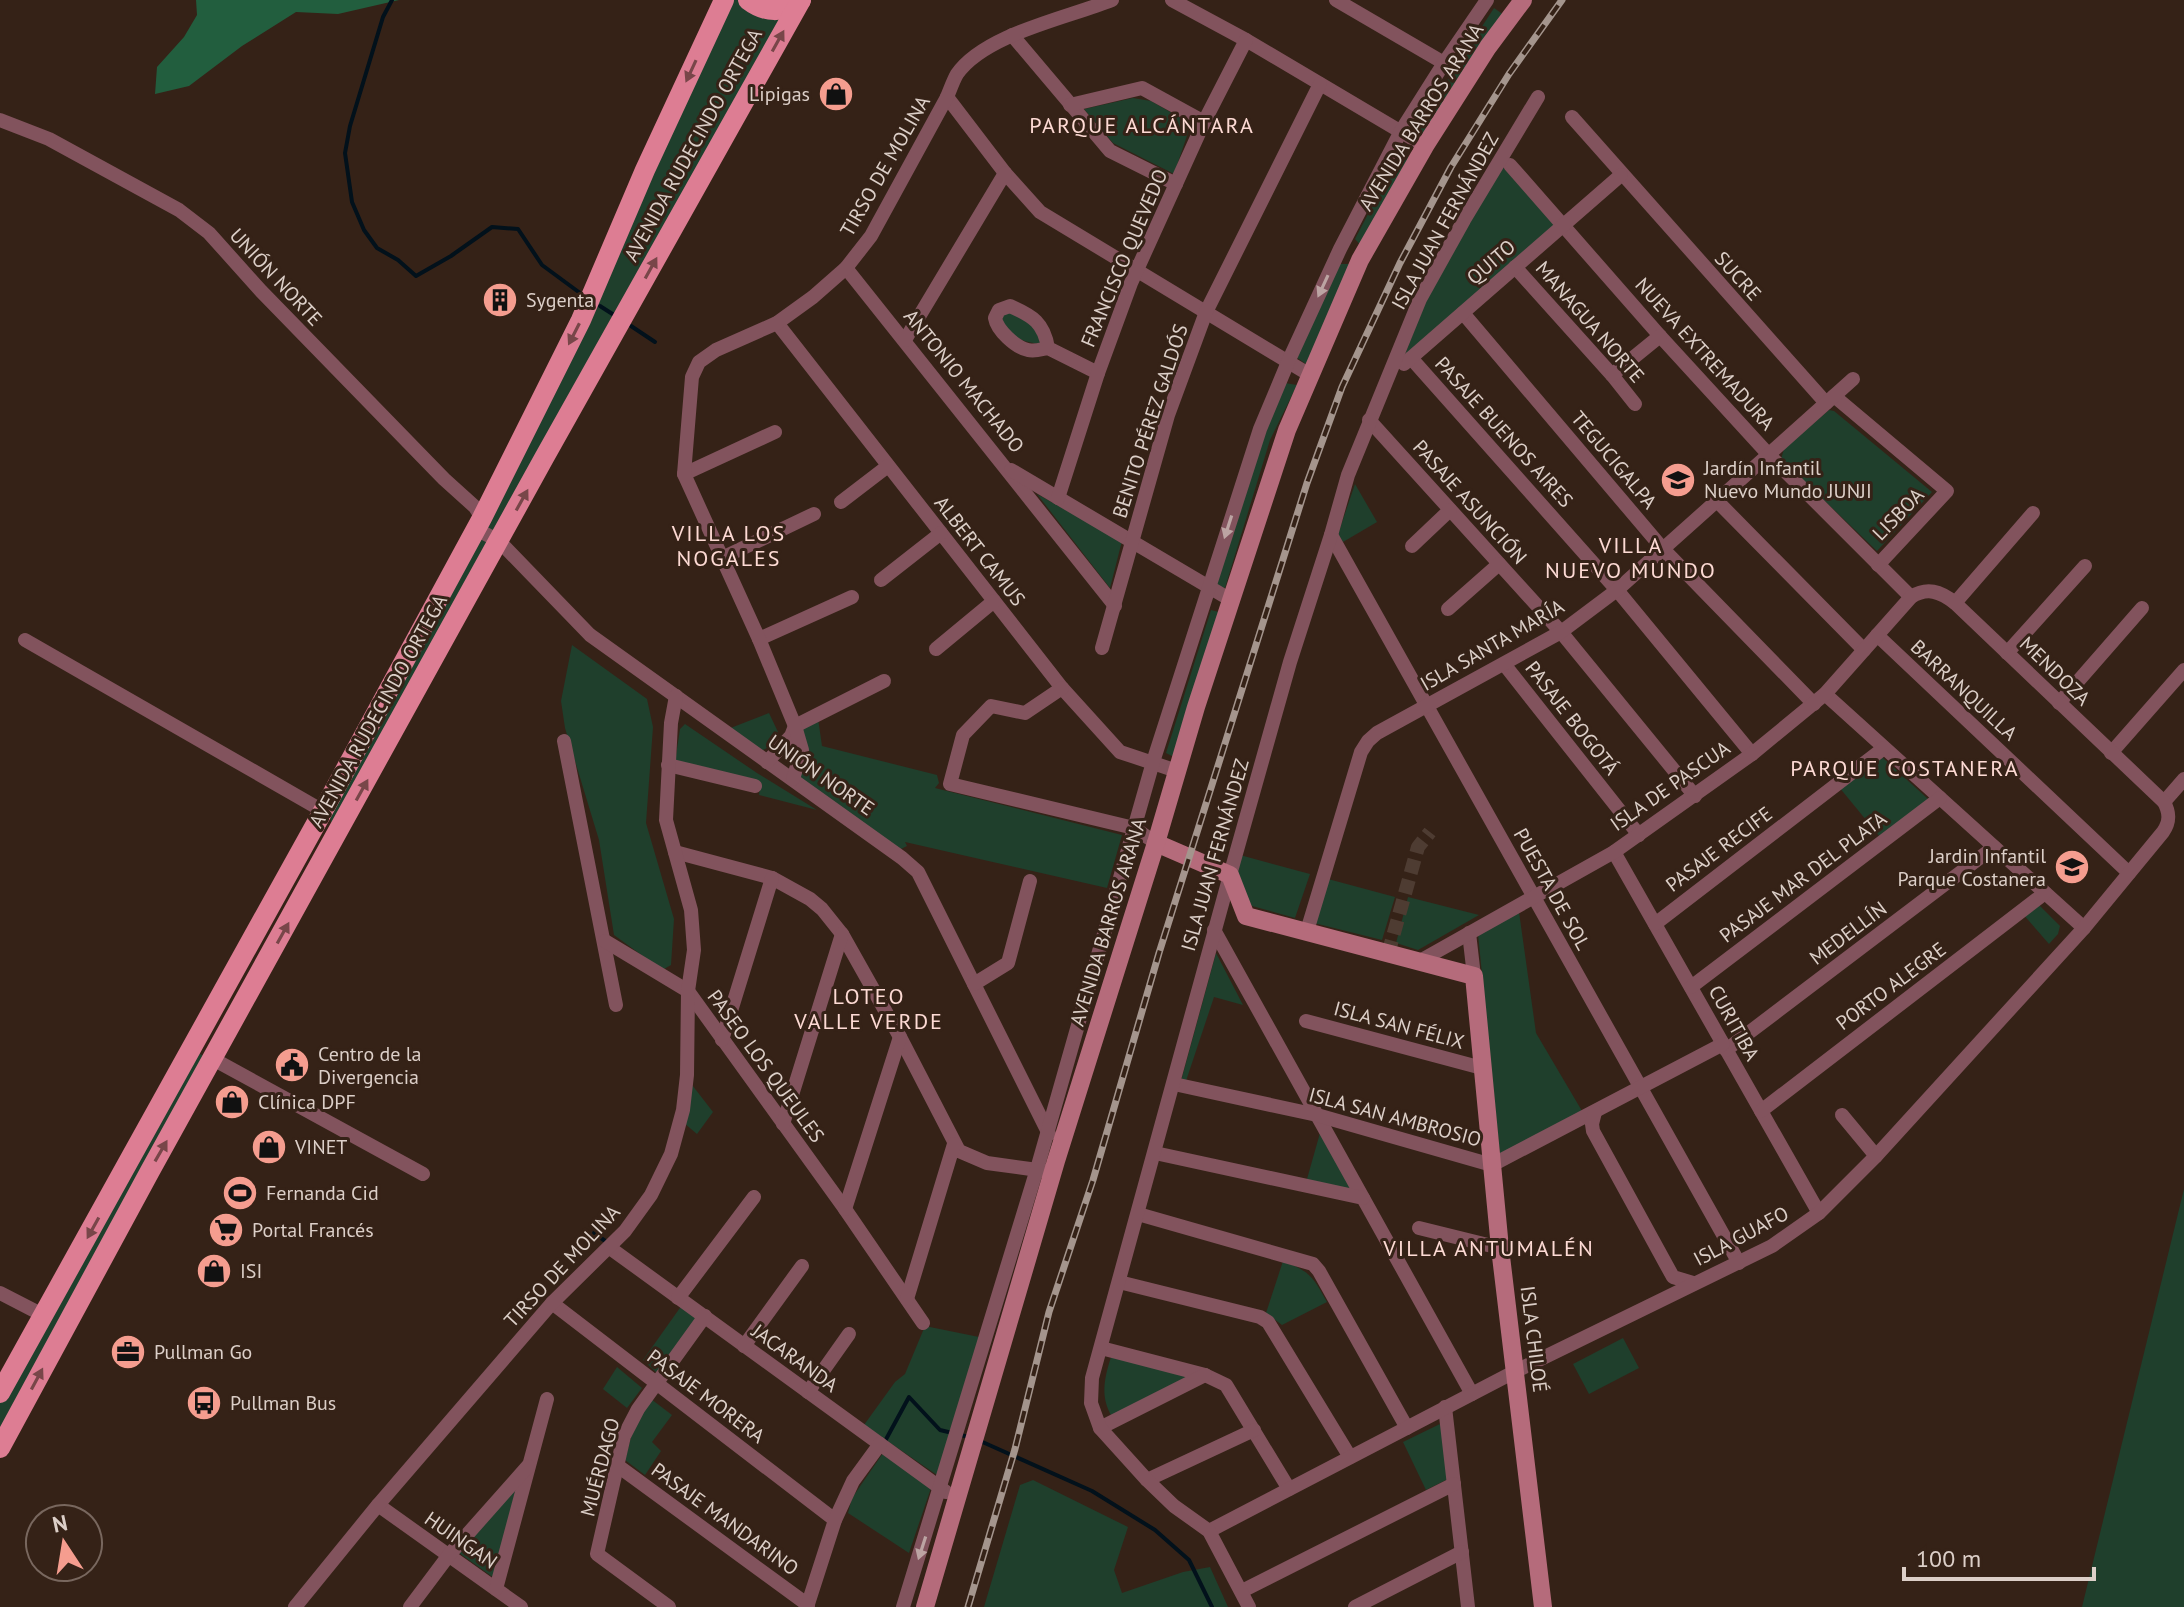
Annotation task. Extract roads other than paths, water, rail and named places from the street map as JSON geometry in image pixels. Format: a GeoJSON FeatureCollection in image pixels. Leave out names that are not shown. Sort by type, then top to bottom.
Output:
{"type":"FeatureCollection","features":[{"type":"Feature","properties":{"kind":"main road","name":"AVENIDA RUDECINDO ORTEGA"},"geometry":{"type":"LineString","coordinates":[[0,1393],[212,1013],[479,523],[581,320],[645,170],[724,0]]}},
{"type":"Feature","properties":{"kind":"main road"},"geometry":{"type":"LineString","coordinates":[[748,0],[771,11],[787,9],[801,0]]}},
{"type":"Feature","properties":{"kind":"main road","name":"AVENIDA RUDECINDO ORTEGA"},"geometry":{"type":"LineString","coordinates":[[0,1448],[150,1171],[801,0]]}},
{"type":"Feature","properties":{"kind":"main road","name":"AVENIDA BARROS ARANA"},"geometry":{"type":"LineString","coordinates":[[925,1607],[958,1501],[1047,1163],[1156,843],[1287,430],[1360,260],[1425,146],[1517,2]]}},
{"type":"Feature","properties":{"kind":"main road"},"geometry":{"type":"LineString","coordinates":[[323,811],[330,837],[324,859]]}},
{"type":"Feature","properties":{"kind":"main road"},"geometry":{"type":"LineString","coordinates":[[1156,843],[1230,875],[1246,916],[1474,976]]}},
{"type":"Feature","properties":{"kind":"main road","name":"ISLA CHILOÉ"},"geometry":{"type":"LineString","coordinates":[[1474,976],[1500,1248],[1543,1607]]}},
{"type":"Feature","properties":{"kind":"main road"},"geometry":{"type":"LineString","coordinates":[[212,1013],[213,1059]]}},
{"type":"Feature","properties":{"kind":"street","name":"TIRSO DE MOLINA"},"geometry":{"type":"LineString","coordinates":[[793,779],[802,750],[795,726],[684,474],[692,377],[699,362],[716,350],[777,323],[846,268],[871,236],[957,74],[977,55],[1012,35],[1112,0]]}},
{"type":"Feature","properties":{"kind":"street"},"geometry":{"type":"LineString","coordinates":[[1172,0],[1425,146]]}},
{"type":"Feature","properties":{"kind":"street"},"geometry":{"type":"LineString","coordinates":[[1336,0],[1444,63]]}},
{"type":"Feature","properties":{"kind":"street","name":"AVENIDA BARROS ARANA"},"geometry":{"type":"LineString","coordinates":[[1057,1131],[1060,1091],[1153,762],[1260,429],[1340,249],[1401,131],[1487,0]]}},
{"type":"Feature","properties":{"kind":"street"},"geometry":{"type":"LineString","coordinates":[[1012,35],[1110,151],[1176,184]]}},
{"type":"Feature","properties":{"kind":"street","name":"FRANCISCO QUEVEDO"},"geometry":{"type":"LineString","coordinates":[[1058,498],[1098,373],[1137,269],[1204,122],[1246,40]]}},
{"type":"Feature","properties":{"kind":"street","name":"BENITO PÉREZ GALDÓS"},"geometry":{"type":"LineString","coordinates":[[1102,648],[1168,415],[1206,312],[1320,84]]}},
{"type":"Feature","properties":{"kind":"street"},"geometry":{"type":"LineString","coordinates":[[1070,105],[1142,88],[1204,122]]}},
{"type":"Feature","properties":{"kind":"street"},"geometry":{"type":"LineString","coordinates":[[947,97],[1005,173],[1040,212],[1310,375]]}},
{"type":"Feature","properties":{"kind":"street","name":"ISLA JUAN FERNÁNDEZ"},"geometry":{"type":"LineString","coordinates":[[1249,1607],[1209,1531],[1174,1506],[1100,1428],[1091,1403],[1092,1378],[1214,930],[1290,662],[1348,475],[1420,299],[1466,215],[1538,97]]}},
{"type":"Feature","properties":{"kind":"street","name":"SUCRE"},"geometry":{"type":"LineString","coordinates":[[1572,117],[1621,175],[1830,400],[1947,491]]}},
{"type":"Feature","properties":{"kind":"street","name":"UNIÓN NORTE"},"geometry":{"type":"LineString","coordinates":[[0,120],[49,139],[179,210],[200,225],[282,313],[475,507],[479,523],[590,635],[918,872],[1033,1104],[1057,1131]]}},
{"type":"Feature","properties":{"kind":"street","name":"NUEVA EXTREMADURA"},"geometry":{"type":"LineString","coordinates":[[1510,165],[1769,455],[1911,597]]}},
{"type":"Feature","properties":{"kind":"street"},"geometry":{"type":"LineString","coordinates":[[905,340],[1005,173]]}},
{"type":"Feature","properties":{"kind":"street","name":"QUITO"},"geometry":{"type":"LineString","coordinates":[[1387,378],[1621,175]]}},
{"type":"Feature","properties":{"kind":"street"},"geometry":{"type":"LineString","coordinates":[[1340,249],[1360,260]]}},
{"type":"Feature","properties":{"kind":"street","name":"MANAGUA NORTE"},"geometry":{"type":"LineString","coordinates":[[1515,267],[1635,404]]}},
{"type":"Feature","properties":{"kind":"street","name":"ANTONIO MACHADO"},"geometry":{"type":"LineString","coordinates":[[846,268],[1001,465],[1231,600]]}},
{"type":"Feature","properties":{"kind":"street","name":"TEGUCIGALPA"},"geometry":{"type":"LineString","coordinates":[[1463,313],[1663,549],[1740,628],[1820,699],[1884,748],[2084,928]]}},
{"type":"Feature","properties":{"kind":"street","name":"ALBERT CAMUS"},"geometry":{"type":"LineString","coordinates":[[777,323],[1062,688],[1120,752],[1177,771]]}},
{"type":"Feature","properties":{"kind":"street"},"geometry":{"type":"LineString","coordinates":[[1612,375],[1660,336]]}},
{"type":"Feature","properties":{"kind":"street"},"geometry":{"type":"LineString","coordinates":[[1048,348],[1098,373]]}},
{"type":"Feature","properties":{"kind":"street","name":"PASAJE BUENOS AIRES"},"geometry":{"type":"LineString","coordinates":[[1411,358],[1617,590],[1752,754]]}},
{"type":"Feature","properties":{"kind":"street","name":"ISLA SANTA MARÍA"},"geometry":{"type":"LineString","coordinates":[[1307,931],[1361,752],[1372,736],[1561,632],[1617,590],[1853,379]]}},
{"type":"Feature","properties":{"kind":"street","name":"PASAJE ASUNCIÓN"},"geometry":{"type":"LineString","coordinates":[[1369,420],[1561,632],[1695,796]]}},
{"type":"Feature","properties":{"kind":"street"},"geometry":{"type":"LineString","coordinates":[[684,474],[775,432]]}},
{"type":"Feature","properties":{"kind":"street"},"geometry":{"type":"LineString","coordinates":[[1001,465],[1115,606]]}},
{"type":"Feature","properties":{"kind":"street"},"geometry":{"type":"LineString","coordinates":[[841,502],[888,466]]}},
{"type":"Feature","properties":{"kind":"street","name":"LISBOA"},"geometry":{"type":"LineString","coordinates":[[1878,565],[1947,491]]}},
{"type":"Feature","properties":{"kind":"street"},"geometry":{"type":"LineString","coordinates":[[1717,501],[1864,650]]}},
{"type":"Feature","properties":{"kind":"street"},"geometry":{"type":"LineString","coordinates":[[1412,546],[1450,510]]}},
{"type":"Feature","properties":{"kind":"street"},"geometry":{"type":"LineString","coordinates":[[1955,603],[2033,513]]}},
{"type":"Feature","properties":{"kind":"street"},"geometry":{"type":"LineString","coordinates":[[722,558],[814,514]]}},
{"type":"Feature","properties":{"kind":"street"},"geometry":{"type":"LineString","coordinates":[[881,580],[941,533]]}},
{"type":"Feature","properties":{"kind":"street","name":"PUESTA DE SOL"},"geometry":{"type":"LineString","coordinates":[[1331,535],[1739,1263]]}},
{"type":"Feature","properties":{"kind":"street"},"geometry":{"type":"LineString","coordinates":[[1448,609],[1499,564]]}},
{"type":"Feature","properties":{"kind":"street"},"geometry":{"type":"LineString","coordinates":[[2007,653],[2085,566]]}},
{"type":"Feature","properties":{"kind":"street","name":"MENDOZA"},"geometry":{"type":"LineString","coordinates":[[1911,597],[1923,592],[1936,592],[1955,603],[2164,802]]}},
{"type":"Feature","properties":{"kind":"street"},"geometry":{"type":"LineString","coordinates":[[759,639],[852,597]]}},
{"type":"Feature","properties":{"kind":"street","name":"ISLA DE PASCUA"},"geometry":{"type":"LineString","coordinates":[[1418,962],[1614,852],[1752,754],[1820,699],[1911,597]]}},
{"type":"Feature","properties":{"kind":"street"},"geometry":{"type":"LineString","coordinates":[[936,649],[994,601]]}},
{"type":"Feature","properties":{"kind":"street"},"geometry":{"type":"LineString","coordinates":[[2059,703],[2142,608]]}},
{"type":"Feature","properties":{"kind":"street","name":"BARRANQUILLA"},"geometry":{"type":"LineString","coordinates":[[1877,635],[2129,873]]}},
{"type":"Feature","properties":{"kind":"street","name":"AVENIDA RUDECINDO ORTEGA"},"geometry":{"type":"LineString","coordinates":[[25,640],[323,811]]}},
{"type":"Feature","properties":{"kind":"street","name":"PASAJE BOGOTÁ"},"geometry":{"type":"LineString","coordinates":[[1504,664],[1639,835]]}},
{"type":"Feature","properties":{"kind":"street"},"geometry":{"type":"LineString","coordinates":[[2111,753],[2184,670]]}},
{"type":"Feature","properties":{"kind":"street"},"geometry":{"type":"LineString","coordinates":[[767,762],[791,736],[795,726],[884,681]]}},
{"type":"Feature","properties":{"kind":"street"},"geometry":{"type":"LineString","coordinates":[[1062,688],[1025,713],[991,706],[963,735],[950,784],[1134,828],[1156,843]]}},
{"type":"Feature","properties":{"kind":"street","name":"TIRSO DE MOLINA"},"geometry":{"type":"LineString","coordinates":[[295,1607],[378,1505],[552,1303],[610,1248],[639,1214],[666,1164],[683,1110],[687,1075],[688,991],[694,950],[687,890],[666,820],[671,723],[676,696]]}},
{"type":"Feature","properties":{"kind":"street"},"geometry":{"type":"LineString","coordinates":[[564,741],[616,1005]]}},
{"type":"Feature","properties":{"kind":"street","name":"PASAJE RECIFE"},"geometry":{"type":"LineString","coordinates":[[1655,924],[1884,748]]}},
{"type":"Feature","properties":{"kind":"street"},"geometry":{"type":"LineString","coordinates":[[668,765],[755,786]]}},
{"type":"Feature","properties":{"kind":"street"},"geometry":{"type":"LineString","coordinates":[[2164,802],[2184,779]]}},
{"type":"Feature","properties":{"kind":"street","name":"PASAJE MAR DEL PLATA"},"geometry":{"type":"LineString","coordinates":[[1691,987],[1940,798]]}},
{"type":"Feature","properties":{"kind":"street","name":"ISLA GUAFO"},"geometry":{"type":"LineString","coordinates":[[1209,1531],[1445,1407],[1789,1236],[1819,1213],[1876,1156],[2084,928],[2167,827],[2169,815],[2164,802]]}},
{"type":"Feature","properties":{"kind":"street","name":"MEDELLÍN"},"geometry":{"type":"LineString","coordinates":[[1725,1047],[1994,847]]}},
{"type":"Feature","properties":{"kind":"street"},"geometry":{"type":"LineString","coordinates":[[675,852],[772,878],[822,909],[842,934],[959,1151],[1000,1164],[1047,1163]]}},
{"type":"Feature","properties":{"kind":"street","name":"CURITIBA"},"geometry":{"type":"LineString","coordinates":[[1614,852],[1819,1213]]}},
{"type":"Feature","properties":{"kind":"street"},"geometry":{"type":"LineString","coordinates":[[722,1040],[772,878]]}},
{"type":"Feature","properties":{"kind":"street"},"geometry":{"type":"LineString","coordinates":[[974,984],[1008,963],[1030,881]]}},
{"type":"Feature","properties":{"kind":"street","name":"PORTO ALEGRE"},"geometry":{"type":"LineString","coordinates":[[1761,1111],[2045,893]]}},
{"type":"Feature","properties":{"kind":"street"},"geometry":{"type":"LineString","coordinates":[[1214,930],[1472,1394]]}},
{"type":"Feature","properties":{"kind":"street","name":"ISLA CHILOÉ"},"geometry":{"type":"LineString","coordinates":[[1469,933],[1474,976]]}},
{"type":"Feature","properties":{"kind":"street"},"geometry":{"type":"LineString","coordinates":[[783,1124],[842,934]]}},
{"type":"Feature","properties":{"kind":"street","name":"PASEO LOS QUEULES"},"geometry":{"type":"LineString","coordinates":[[605,941],[688,991],[923,1323]]}},
{"type":"Feature","properties":{"kind":"street","name":"ISLA SAN FÉLIX"},"geometry":{"type":"LineString","coordinates":[[1306,1021],[1482,1068]]}},
{"type":"Feature","properties":{"kind":"street"},"geometry":{"type":"LineString","coordinates":[[845,1209],[900,1037]]}},
{"type":"Feature","properties":{"kind":"street","name":"ISLA SAN AMBROSIO"},"geometry":{"type":"LineString","coordinates":[[1174,1084],[1317,1115],[1492,1165],[1725,1047]]}},
{"type":"Feature","properties":{"kind":"street"},"geometry":{"type":"LineString","coordinates":[[213,1059],[423,1174]]}},
{"type":"Feature","properties":{"kind":"street"},"geometry":{"type":"LineString","coordinates":[[1033,1104],[1046,1101],[1060,1091]]}},
{"type":"Feature","properties":{"kind":"street"},"geometry":{"type":"LineString","coordinates":[[1595,1112],[1593,1131],[1673,1277],[1693,1283]]}},
{"type":"Feature","properties":{"kind":"street"},"geometry":{"type":"LineString","coordinates":[[1842,1115],[1876,1156]]}},
{"type":"Feature","properties":{"kind":"street"},"geometry":{"type":"LineString","coordinates":[[907,1299],[954,1144]]}},
{"type":"Feature","properties":{"kind":"street"},"geometry":{"type":"LineString","coordinates":[[1155,1153],[1363,1198]]}},
{"type":"Feature","properties":{"kind":"street"},"geometry":{"type":"LineString","coordinates":[[1000,1164],[1047,1163]]}},
{"type":"Feature","properties":{"kind":"street","name":"AVENIDA BARROS ARANA"},"geometry":{"type":"LineString","coordinates":[[903,1607],[1047,1163]]}},
{"type":"Feature","properties":{"kind":"street"},"geometry":{"type":"LineString","coordinates":[[678,1298],[754,1197]]}},
{"type":"Feature","properties":{"kind":"street"},"geometry":{"type":"LineString","coordinates":[[1138,1214],[1313,1264],[1407,1428]]}},
{"type":"Feature","properties":{"kind":"street"},"geometry":{"type":"LineString","coordinates":[[1419,1228],[1500,1248]]}},
{"type":"Feature","properties":{"kind":"street","name":"JACARANDA"},"geometry":{"type":"LineString","coordinates":[[610,1248],[958,1501]]}},
{"type":"Feature","properties":{"kind":"street"},"geometry":{"type":"LineString","coordinates":[[744,1346],[802,1266]]}},
{"type":"Feature","properties":{"kind":"street"},"geometry":{"type":"LineString","coordinates":[[1119,1282],[1260,1317],[1268,1322],[1350,1457]]}},
{"type":"Feature","properties":{"kind":"street"},"geometry":{"type":"LineString","coordinates":[[0,1293],[43,1318]]}},
{"type":"Feature","properties":{"kind":"street","name":"PASAJE MORERA"},"geometry":{"type":"LineString","coordinates":[[552,1303],[835,1520]]}},
{"type":"Feature","properties":{"kind":"street","name":"MUÉRDAGO"},"geometry":{"type":"LineString","coordinates":[[669,1607],[597,1554],[624,1436],[638,1409],[705,1316]]}},
{"type":"Feature","properties":{"kind":"street"},"geometry":{"type":"LineString","coordinates":[[808,1392],[849,1334]]}},
{"type":"Feature","properties":{"kind":"street"},"geometry":{"type":"LineString","coordinates":[[1101,1348],[1205,1375],[1226,1385],[1289,1489]]}},
{"type":"Feature","properties":{"kind":"street"},"geometry":{"type":"LineString","coordinates":[[1100,1428],[1205,1375]]}},
{"type":"Feature","properties":{"kind":"street"},"geometry":{"type":"LineString","coordinates":[[496,1589],[547,1399]]}},
{"type":"Feature","properties":{"kind":"street"},"geometry":{"type":"LineString","coordinates":[[1445,1407],[1468,1607]]}},
{"type":"Feature","properties":{"kind":"street"},"geometry":{"type":"LineString","coordinates":[[1147,1480],[1254,1430]]}},
{"type":"Feature","properties":{"kind":"street"},"geometry":{"type":"LineString","coordinates":[[808,1606],[835,1520],[853,1481],[880,1444]]}},
{"type":"Feature","properties":{"kind":"street"},"geometry":{"type":"LineString","coordinates":[[410,1607],[449,1555],[531,1463]]}},
{"type":"Feature","properties":{"kind":"street","name":"PASAJE MANDARINO"},"geometry":{"type":"LineString","coordinates":[[618,1466],[808,1606]]}},
{"type":"Feature","properties":{"kind":"street"},"geometry":{"type":"LineString","coordinates":[[1242,1591],[1454,1484]]}},
{"type":"Feature","properties":{"kind":"street","name":"HUINGAN"},"geometry":{"type":"LineString","coordinates":[[378,1505],[514,1605]]}},
{"type":"Feature","properties":{"kind":"street"},"geometry":{"type":"LineString","coordinates":[[1355,1607],[1462,1552]]}},
{"type":"Feature","properties":{"kind":"waterway"},"geometry":{"type":"LineString","coordinates":[[392,0],[383,17],[350,126],[345,153],[352,202],[364,230],[377,248],[398,260],[416,276],[492,227],[518,229],[542,265],[580,293]]}},
{"type":"Feature","properties":{"kind":"waterway"},"geometry":{"type":"LineString","coordinates":[[600,306],[614,315]]}},
{"type":"Feature","properties":{"kind":"waterway"},"geometry":{"type":"LineString","coordinates":[[631,326],[655,342]]}},
{"type":"Feature","properties":{"kind":"waterway"},"geometry":{"type":"LineString","coordinates":[[594,1233],[608,1243]]}},
{"type":"Feature","properties":{"kind":"waterway"},"geometry":{"type":"LineString","coordinates":[[884,1443],[909,1397],[940,1430],[969,1437]]}},
{"type":"Feature","properties":{"kind":"waterway"},"geometry":{"type":"LineString","coordinates":[[978,1440],[1092,1491],[1155,1530],[1189,1560],[1212,1607]]}},
{"type":"Feature","properties":{"kind":"tunnel"},"geometry":{"type":"LineString","coordinates":[[1388,954],[1418,847],[1430,832]]}},
{"type":"Feature","properties":{"kind":"railway"},"geometry":{"type":"LineString","coordinates":[[968,1607],[1015,1449],[1049,1312],[1093,1180],[1159,953],[1307,483],[1342,387],[1400,263],[1451,167],[1509,74],[1562,0]]}},
{"type":"Feature","properties":{"kind":"place","name":"Lipigas"},"geometry":{"type":"Point","coordinates":[836,94]}},
{"type":"Feature","properties":{"kind":"place","name":"Sygenta"},"geometry":{"type":"Point","coordinates":[500,300]}},
{"type":"Feature","properties":{"kind":"place","name":"Jardín Infantil Nuevo Mundo JUNJI"},"geometry":{"type":"Point","coordinates":[1678,480]}},
{"type":"Feature","properties":{"kind":"place","name":"Jardin Infantil Parque Costanera"},"geometry":{"type":"Point","coordinates":[2072,867]}},
{"type":"Feature","properties":{"kind":"place","name":"Centro de la Divergencia"},"geometry":{"type":"Point","coordinates":[292,1065]}},
{"type":"Feature","properties":{"kind":"place","name":"Clínica DPF"},"geometry":{"type":"Point","coordinates":[232,1102]}},
{"type":"Feature","properties":{"kind":"place","name":"VINET"},"geometry":{"type":"Point","coordinates":[269,1147]}},
{"type":"Feature","properties":{"kind":"place","name":"Fernanda Cid"},"geometry":{"type":"Point","coordinates":[240,1193]}},
{"type":"Feature","properties":{"kind":"place","name":"Portal Francés"},"geometry":{"type":"Point","coordinates":[226,1230]}},
{"type":"Feature","properties":{"kind":"place","name":"ISI"},"geometry":{"type":"Point","coordinates":[214,1271]}},
{"type":"Feature","properties":{"kind":"place","name":"Pullman Go"},"geometry":{"type":"Point","coordinates":[128,1352]}},
{"type":"Feature","properties":{"kind":"place","name":"Pullman Bus"},"geometry":{"type":"Point","coordinates":[204,1403]}},
{"type":"Feature","properties":{"kind":"district","name":"PARQUE ALCÁNTARA"},"geometry":{"type":"Point","coordinates":[1142,125]}},
{"type":"Feature","properties":{"kind":"district","name":"VILLA LOS NOGALES"},"geometry":{"type":"Point","coordinates":[729,546]}},
{"type":"Feature","properties":{"kind":"district","name":"VILLA NUEVO MUNDO"},"geometry":{"type":"Point","coordinates":[1631,558]}},
{"type":"Feature","properties":{"kind":"district","name":"PARQUE COSTANERA"},"geometry":{"type":"Point","coordinates":[1905,768]}},
{"type":"Feature","properties":{"kind":"district","name":"LOTEO VALLE VERDE"},"geometry":{"type":"Point","coordinates":[869,1008]}},
{"type":"Feature","properties":{"kind":"district","name":"VILLA ANTUMALÉN"},"geometry":{"type":"Point","coordinates":[1489,1248]}}]}
